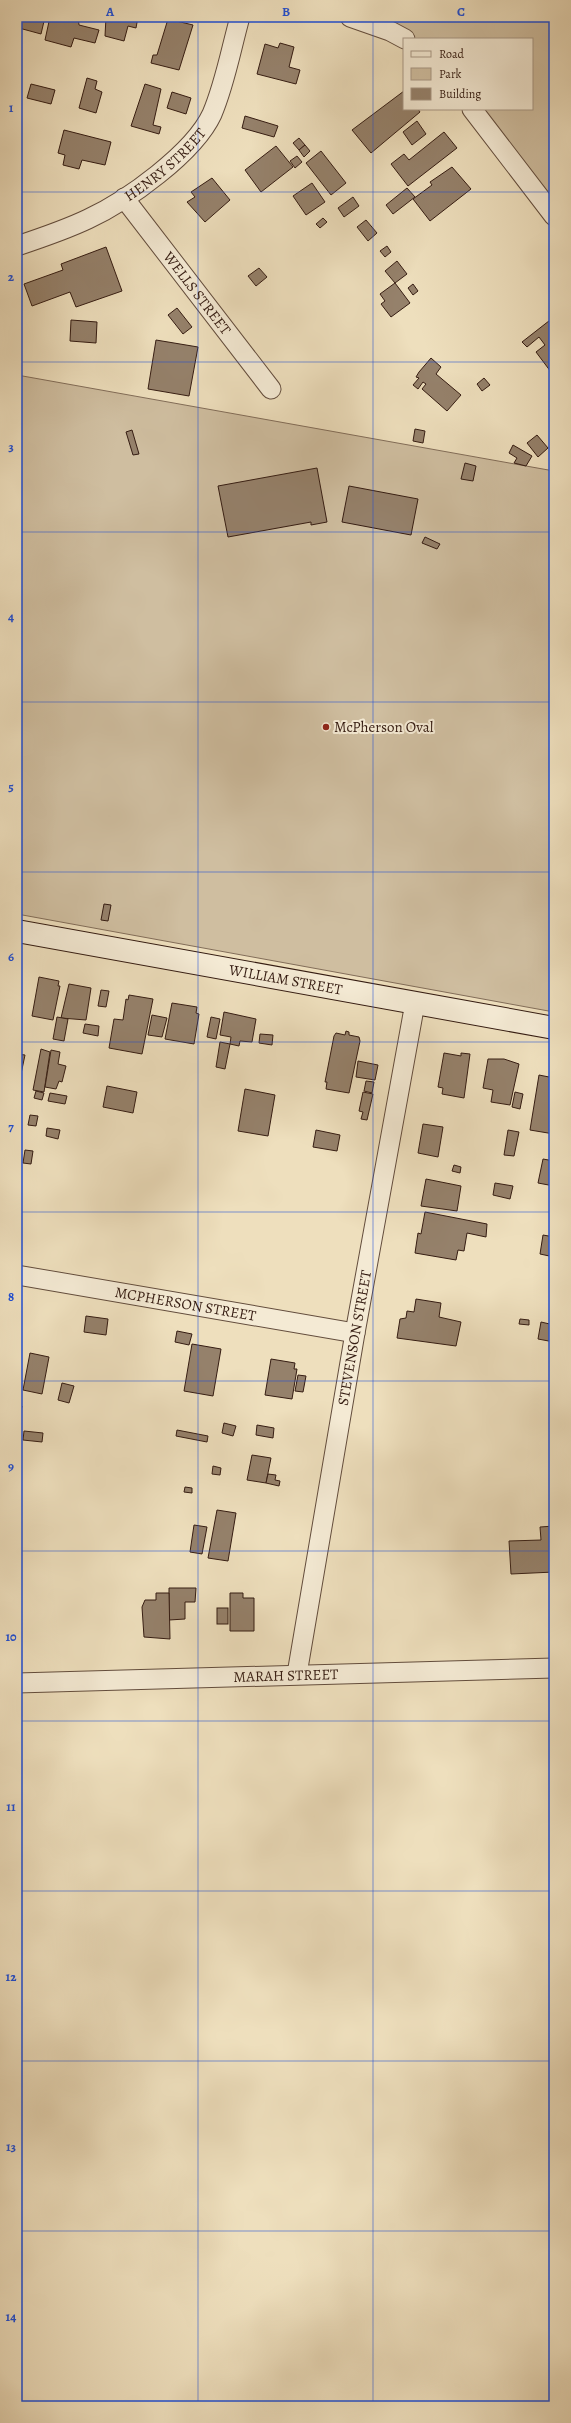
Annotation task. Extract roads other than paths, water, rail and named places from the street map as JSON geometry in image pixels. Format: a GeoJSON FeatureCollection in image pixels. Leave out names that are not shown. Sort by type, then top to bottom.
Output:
{"type":"FeatureCollection","features":[{"type":"Feature","properties":{"kind":"street","name":"HENRY STREET"},"geometry":{"type":"LineString","coordinates":[[17,246],[90,219],[124,198],[166,168],[200,133],[212,114],[240,17]]}},
{"type":"Feature","properties":{"kind":"street"},"geometry":{"type":"LineString","coordinates":[[350,17],[390,31],[403,38]]}},
{"type":"Feature","properties":{"kind":"street"},"geometry":{"type":"LineString","coordinates":[[473,110],[554,216]]}},
{"type":"Feature","properties":{"kind":"street","name":"WELLS STREET"},"geometry":{"type":"LineString","coordinates":[[124,198],[271,389]]}},
{"type":"Feature","properties":{"kind":"street","name":"WILLIAM STREET"},"geometry":{"type":"LineString","coordinates":[[17,931],[554,1028]]}},
{"type":"Feature","properties":{"kind":"street","name":"STEVENSON STREET"},"geometry":{"type":"LineString","coordinates":[[297,1674],[355,1333],[415,1003]]}},
{"type":"Feature","properties":{"kind":"street","name":"MCPHERSON STREET"},"geometry":{"type":"LineString","coordinates":[[17,1275],[355,1333]]}},
{"type":"Feature","properties":{"kind":"street","name":"MARAH STREET"},"geometry":{"type":"LineString","coordinates":[[17,1683],[554,1668]]}},
{"type":"Feature","properties":{"kind":"place","name":"McPherson Oval"},"geometry":{"type":"Point","coordinates":[326,727]}}]}
